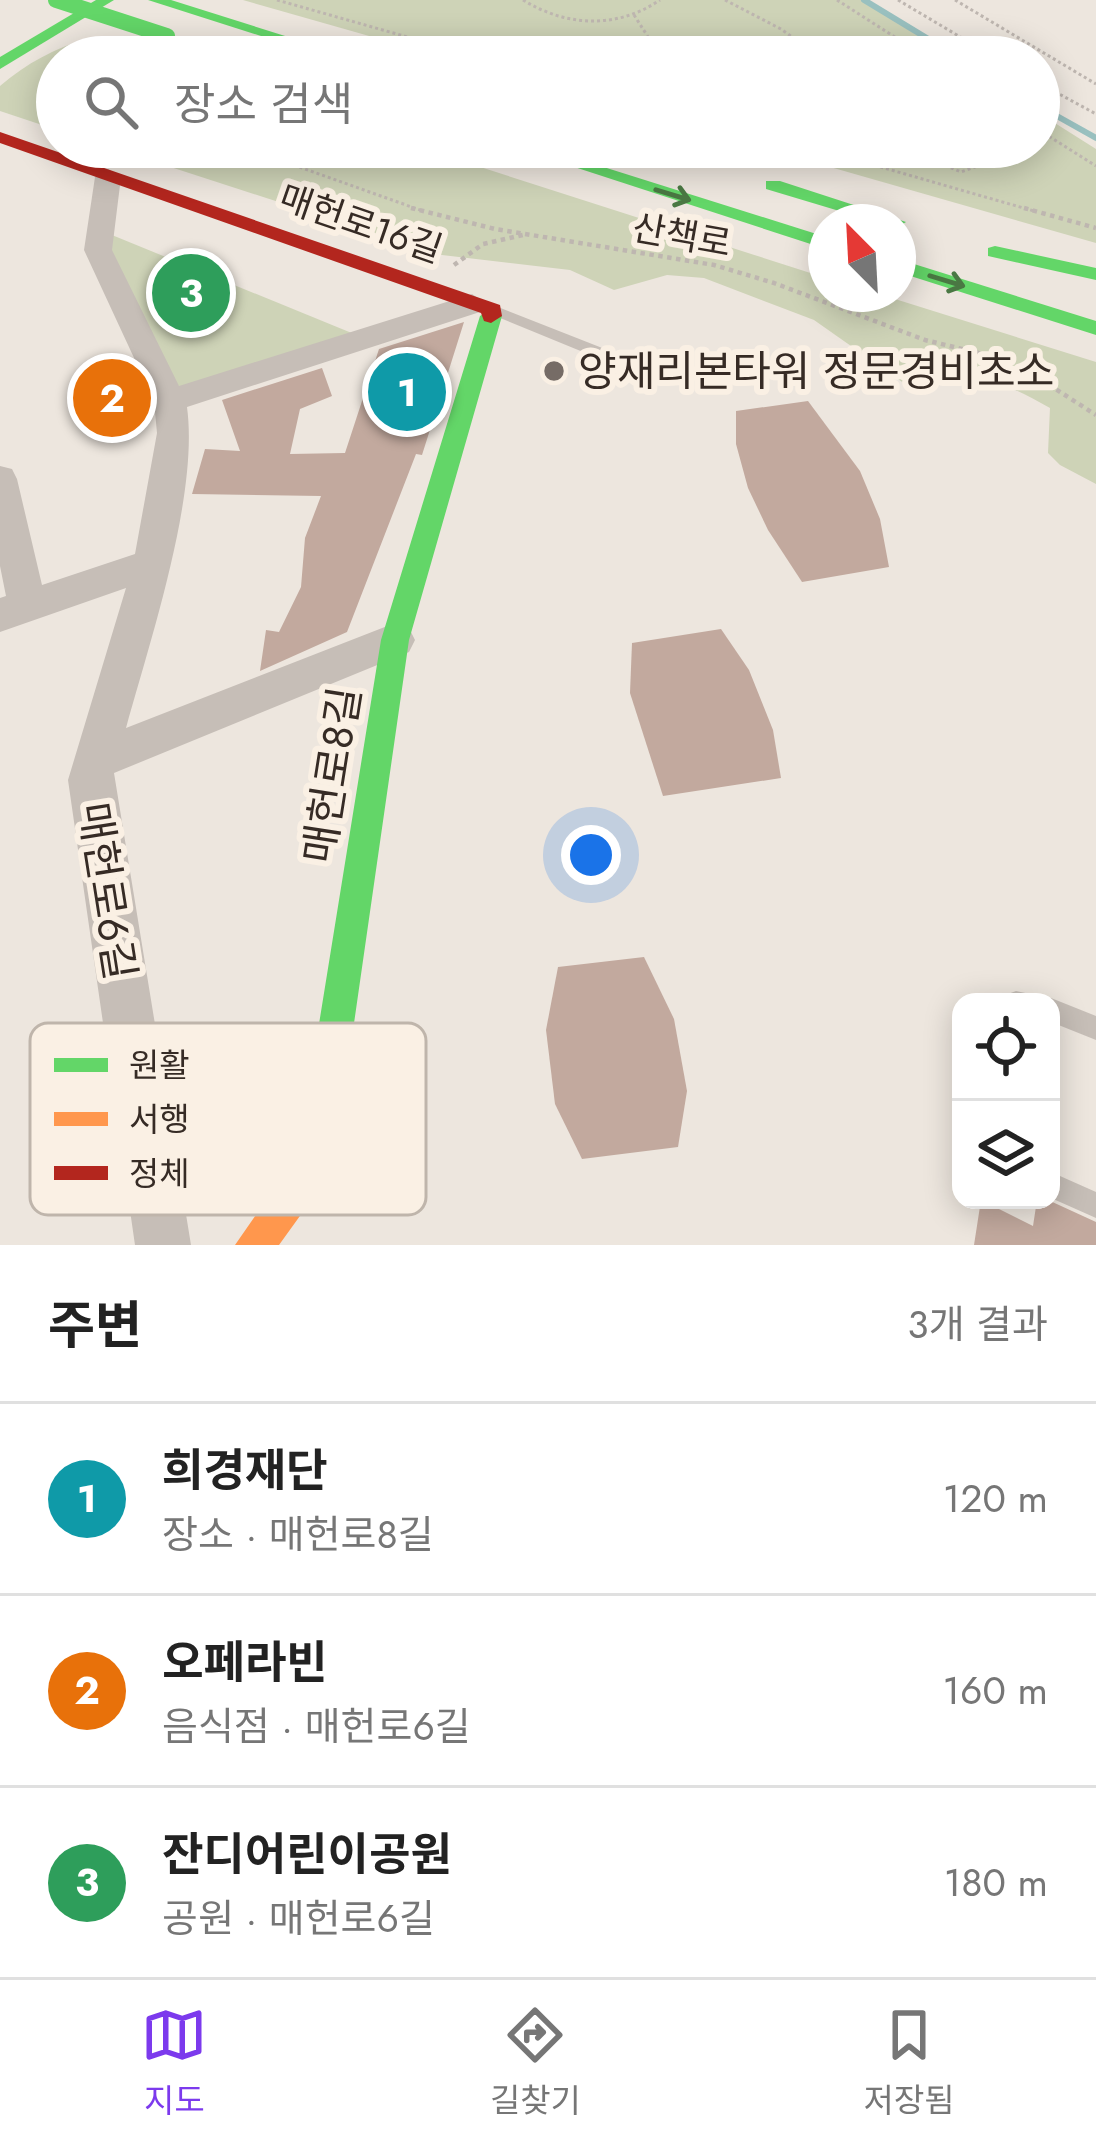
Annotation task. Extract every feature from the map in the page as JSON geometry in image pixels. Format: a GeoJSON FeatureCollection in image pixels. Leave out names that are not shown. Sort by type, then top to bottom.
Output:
{"type":"FeatureCollection","features":[{"type":"Feature","properties":{"kind":"main road"},"geometry":{"type":"LineString","coordinates":[[56,0],[170,36]]}},
{"type":"Feature","properties":{"kind":"main road"},"geometry":{"type":"LineString","coordinates":[[47,36],[107,0]]}},
{"type":"Feature","properties":{"kind":"main road"},"geometry":{"type":"LineString","coordinates":[[155,0],[274,36]]}},
{"type":"Feature","properties":{"kind":"main road"},"geometry":{"type":"LineString","coordinates":[[0,64],[36,42]]}},
{"type":"Feature","properties":{"kind":"main road","name":"매헌로16길"},"geometry":{"type":"LineString","coordinates":[[0,137],[36,150]]}},
{"type":"Feature","properties":{"kind":"main road","name":"매헌로16길"},"geometry":{"type":"LineString","coordinates":[[86,168],[438,287],[482,307]]}},
{"type":"Feature","properties":{"kind":"main road"},"geometry":{"type":"LineString","coordinates":[[588,168],[808,237]]}},
{"type":"Feature","properties":{"kind":"main road"},"geometry":{"type":"LineString","coordinates":[[736,174],[837,204]]}},
{"type":"Feature","properties":{"kind":"main road"},"geometry":{"type":"LineString","coordinates":[[986,249],[1096,278]]}},
{"type":"Feature","properties":{"kind":"main road"},"geometry":{"type":"LineString","coordinates":[[916,272],[1096,328]]}},
{"type":"Feature","properties":{"kind":"main road"},"geometry":{"type":"LineString","coordinates":[[996,296],[1096,342]]}},
{"type":"Feature","properties":{"kind":"main road","name":"매헌로8길"},"geometry":{"type":"LineString","coordinates":[[337,1023],[395,640],[482,307]]}},
{"type":"Feature","properties":{"kind":"main road","name":"매헌로8길"},"geometry":{"type":"LineString","coordinates":[[255,1245],[277,1215]]}},
{"type":"Feature","properties":{"kind":"street","name":"매헌로6길"},"geometry":{"type":"LineString","coordinates":[[108,176],[98,250],[170,401],[174,433],[152,564],[90,780],[128,1023]]}},
{"type":"Feature","properties":{"kind":"street"},"geometry":{"type":"LineString","coordinates":[[170,401],[482,307]]}},
{"type":"Feature","properties":{"kind":"street"},"geometry":{"type":"LineString","coordinates":[[0,479],[14,610],[152,564]]}},
{"type":"Feature","properties":{"kind":"street"},"geometry":{"type":"LineString","coordinates":[[96,760],[395,640]]}},
{"type":"Feature","properties":{"kind":"street","name":"매헌로6길"},"geometry":{"type":"LineString","coordinates":[[158,1215],[163,1245]]}},
{"type":"Feature","properties":{"kind":"lane"},"geometry":{"type":"LineString","coordinates":[[482,307],[610,358]]}},
{"type":"Feature","properties":{"kind":"lane"},"geometry":{"type":"LineString","coordinates":[[1060,1014],[1096,1028]]}},
{"type":"Feature","properties":{"kind":"lane"},"geometry":{"type":"LineString","coordinates":[[1060,1189],[1096,1205]]}},
{"type":"Feature","properties":{"kind":"path"},"geometry":{"type":"LineString","coordinates":[[278,0],[404,36]]}},
{"type":"Feature","properties":{"kind":"path"},"geometry":{"type":"LineString","coordinates":[[524,0],[538,10],[574,20],[634,15],[659,0]]}},
{"type":"Feature","properties":{"kind":"path"},"geometry":{"type":"LineString","coordinates":[[725,0],[788,36]]}},
{"type":"Feature","properties":{"kind":"path"},"geometry":{"type":"LineString","coordinates":[[837,0],[893,36]]}},
{"type":"Feature","properties":{"kind":"path"},"geometry":{"type":"LineString","coordinates":[[898,0],[959,36]]}},
{"type":"Feature","properties":{"kind":"path"},"geometry":{"type":"LineString","coordinates":[[956,0],[1016,36]]}},
{"type":"Feature","properties":{"kind":"path"},"geometry":{"type":"LineString","coordinates":[[634,15],[648,36]]}},
{"type":"Feature","properties":{"kind":"path"},"geometry":{"type":"LineString","coordinates":[[1060,62],[1096,84]]}},
{"type":"Feature","properties":{"kind":"path"},"geometry":{"type":"LineString","coordinates":[[1060,94],[1096,114]]}},
{"type":"Feature","properties":{"kind":"path"},"geometry":{"type":"LineString","coordinates":[[1060,143],[1096,166]]}},
{"type":"Feature","properties":{"kind":"path","name":"산책로"},"geometry":{"type":"LineString","coordinates":[[300,168],[386,200],[526,235],[714,266],[774,283],[925,340],[1012,361],[1096,416]]}},
{"type":"Feature","properties":{"kind":"path"},"geometry":{"type":"LineString","coordinates":[[885,168],[1096,228]]}},
{"type":"Feature","properties":{"kind":"path"},"geometry":{"type":"LineString","coordinates":[[438,287],[455,263],[483,244],[526,235]]}},
{"type":"Feature","properties":{"kind":"green space"},"geometry":{"type":"Polygon","coordinates":[[[243,0],[861,0],[918,36],[369,36],[243,0]]]}},
{"type":"Feature","properties":{"kind":"green space"},"geometry":{"type":"Polygon","coordinates":[[[36,61],[36,123],[0,111],[0,86],[36,61]]]}},
{"type":"Feature","properties":{"kind":"green space"},"geometry":{"type":"Polygon","coordinates":[[[1060,126],[1096,149],[1096,243],[834,168],[1060,168],[1060,126]]]}},
{"type":"Feature","properties":{"kind":"green space"},"geometry":{"type":"Polygon","coordinates":[[[174,168],[483,168],[808,272],[808,312],[916,312],[916,306],[1096,362],[1096,484],[1048,453],[1050,408],[999,384],[952,380],[915,391],[814,320],[704,278],[667,275],[614,290],[570,270],[442,255],[174,168]]]}},
{"type":"Feature","properties":{"kind":"green space"},"geometry":{"type":"Polygon","coordinates":[[[107,233],[359,336],[182,393],[107,250],[107,233]]]}},
{"type":"Feature","properties":{"kind":"building"},"geometry":{"type":"Polygon","coordinates":[[[464,322],[422,455],[416,454],[347,632],[260,671],[266,630],[279,632],[301,587],[305,538],[321,496],[192,494],[205,449],[240,451],[222,400],[322,368],[332,396],[300,409],[290,454],[345,453],[379,349],[464,322]]]}},
{"type":"Feature","properties":{"kind":"building"},"geometry":{"type":"Polygon","coordinates":[[[808,401],[860,471],[880,519],[889,567],[802,582],[768,530],[748,488],[736,444],[736,411],[808,401]]]}},
{"type":"Feature","properties":{"kind":"building"},"geometry":{"type":"Polygon","coordinates":[[[721,629],[749,670],[773,730],[781,778],[663,796],[630,693],[632,643],[721,629]]]}},
{"type":"Feature","properties":{"kind":"building"},"geometry":{"type":"Polygon","coordinates":[[[644,957],[674,1019],[687,1091],[678,1147],[582,1159],[555,1104],[546,1030],[558,967],[644,957]]]}},
{"type":"Feature","properties":{"kind":"building"},"geometry":{"type":"Polygon","coordinates":[[[1060,1206],[1096,1222],[1096,1245],[974,1245],[980,1209],[999,1209],[1033,1226],[1036,1209],[1060,1206]]]}},
{"type":"Feature","properties":{"kind":"waterway"},"geometry":{"type":"LineString","coordinates":[[864,0],[923,36]]}},
{"type":"Feature","properties":{"kind":"waterway"},"geometry":{"type":"LineString","coordinates":[[1060,118],[1096,138]]}},
{"type":"Feature","properties":{"kind":"traffic: fast"},"geometry":{"type":"LineString","coordinates":[[56,0],[167,36]]}},
{"type":"Feature","properties":{"kind":"traffic: fast"},"geometry":{"type":"LineString","coordinates":[[47,36],[107,0]]}},
{"type":"Feature","properties":{"kind":"traffic: fast"},"geometry":{"type":"LineString","coordinates":[[155,0],[274,36]]}},
{"type":"Feature","properties":{"kind":"traffic: fast"},"geometry":{"type":"LineString","coordinates":[[0,64],[36,42]]}},
{"type":"Feature","properties":{"kind":"traffic: fast"},"geometry":{"type":"LineString","coordinates":[[588,168],[808,237]]}},
{"type":"Feature","properties":{"kind":"traffic: fast"},"geometry":{"type":"LineString","coordinates":[[773,185],[836,204]]}},
{"type":"Feature","properties":{"kind":"traffic: fast"},"geometry":{"type":"LineString","coordinates":[[995,252],[1096,274]]}},
{"type":"Feature","properties":{"kind":"traffic: fast"},"geometry":{"type":"LineString","coordinates":[[916,271],[1096,328]]}},
{"type":"Feature","properties":{"kind":"traffic: fast"},"geometry":{"type":"LineString","coordinates":[[337,1023],[395,640],[491,316]]}},
{"type":"Feature","properties":{"kind":"traffic: slow"},"geometry":{"type":"LineString","coordinates":[[255,1245],[277,1215]]}},
{"type":"Feature","properties":{"kind":"traffic: jam"},"geometry":{"type":"LineString","coordinates":[[0,137],[36,150]]}},
{"type":"Feature","properties":{"kind":"traffic: jam"},"geometry":{"type":"LineString","coordinates":[[88,168],[493,310],[491,316]]}},
{"type":"Feature","properties":{"kind":"place","name":"잔디어린이공원"},"geometry":{"type":"Point","coordinates":[191,293]}},
{"type":"Feature","properties":{"kind":"place","name":"양재리본타워 정문경비초소"},"geometry":{"type":"Point","coordinates":[554,371]}},
{"type":"Feature","properties":{"kind":"place","name":"희경재단"},"geometry":{"type":"Point","coordinates":[407,392]}},
{"type":"Feature","properties":{"kind":"place","name":"오페라빈"},"geometry":{"type":"Point","coordinates":[112,398]}}]}
